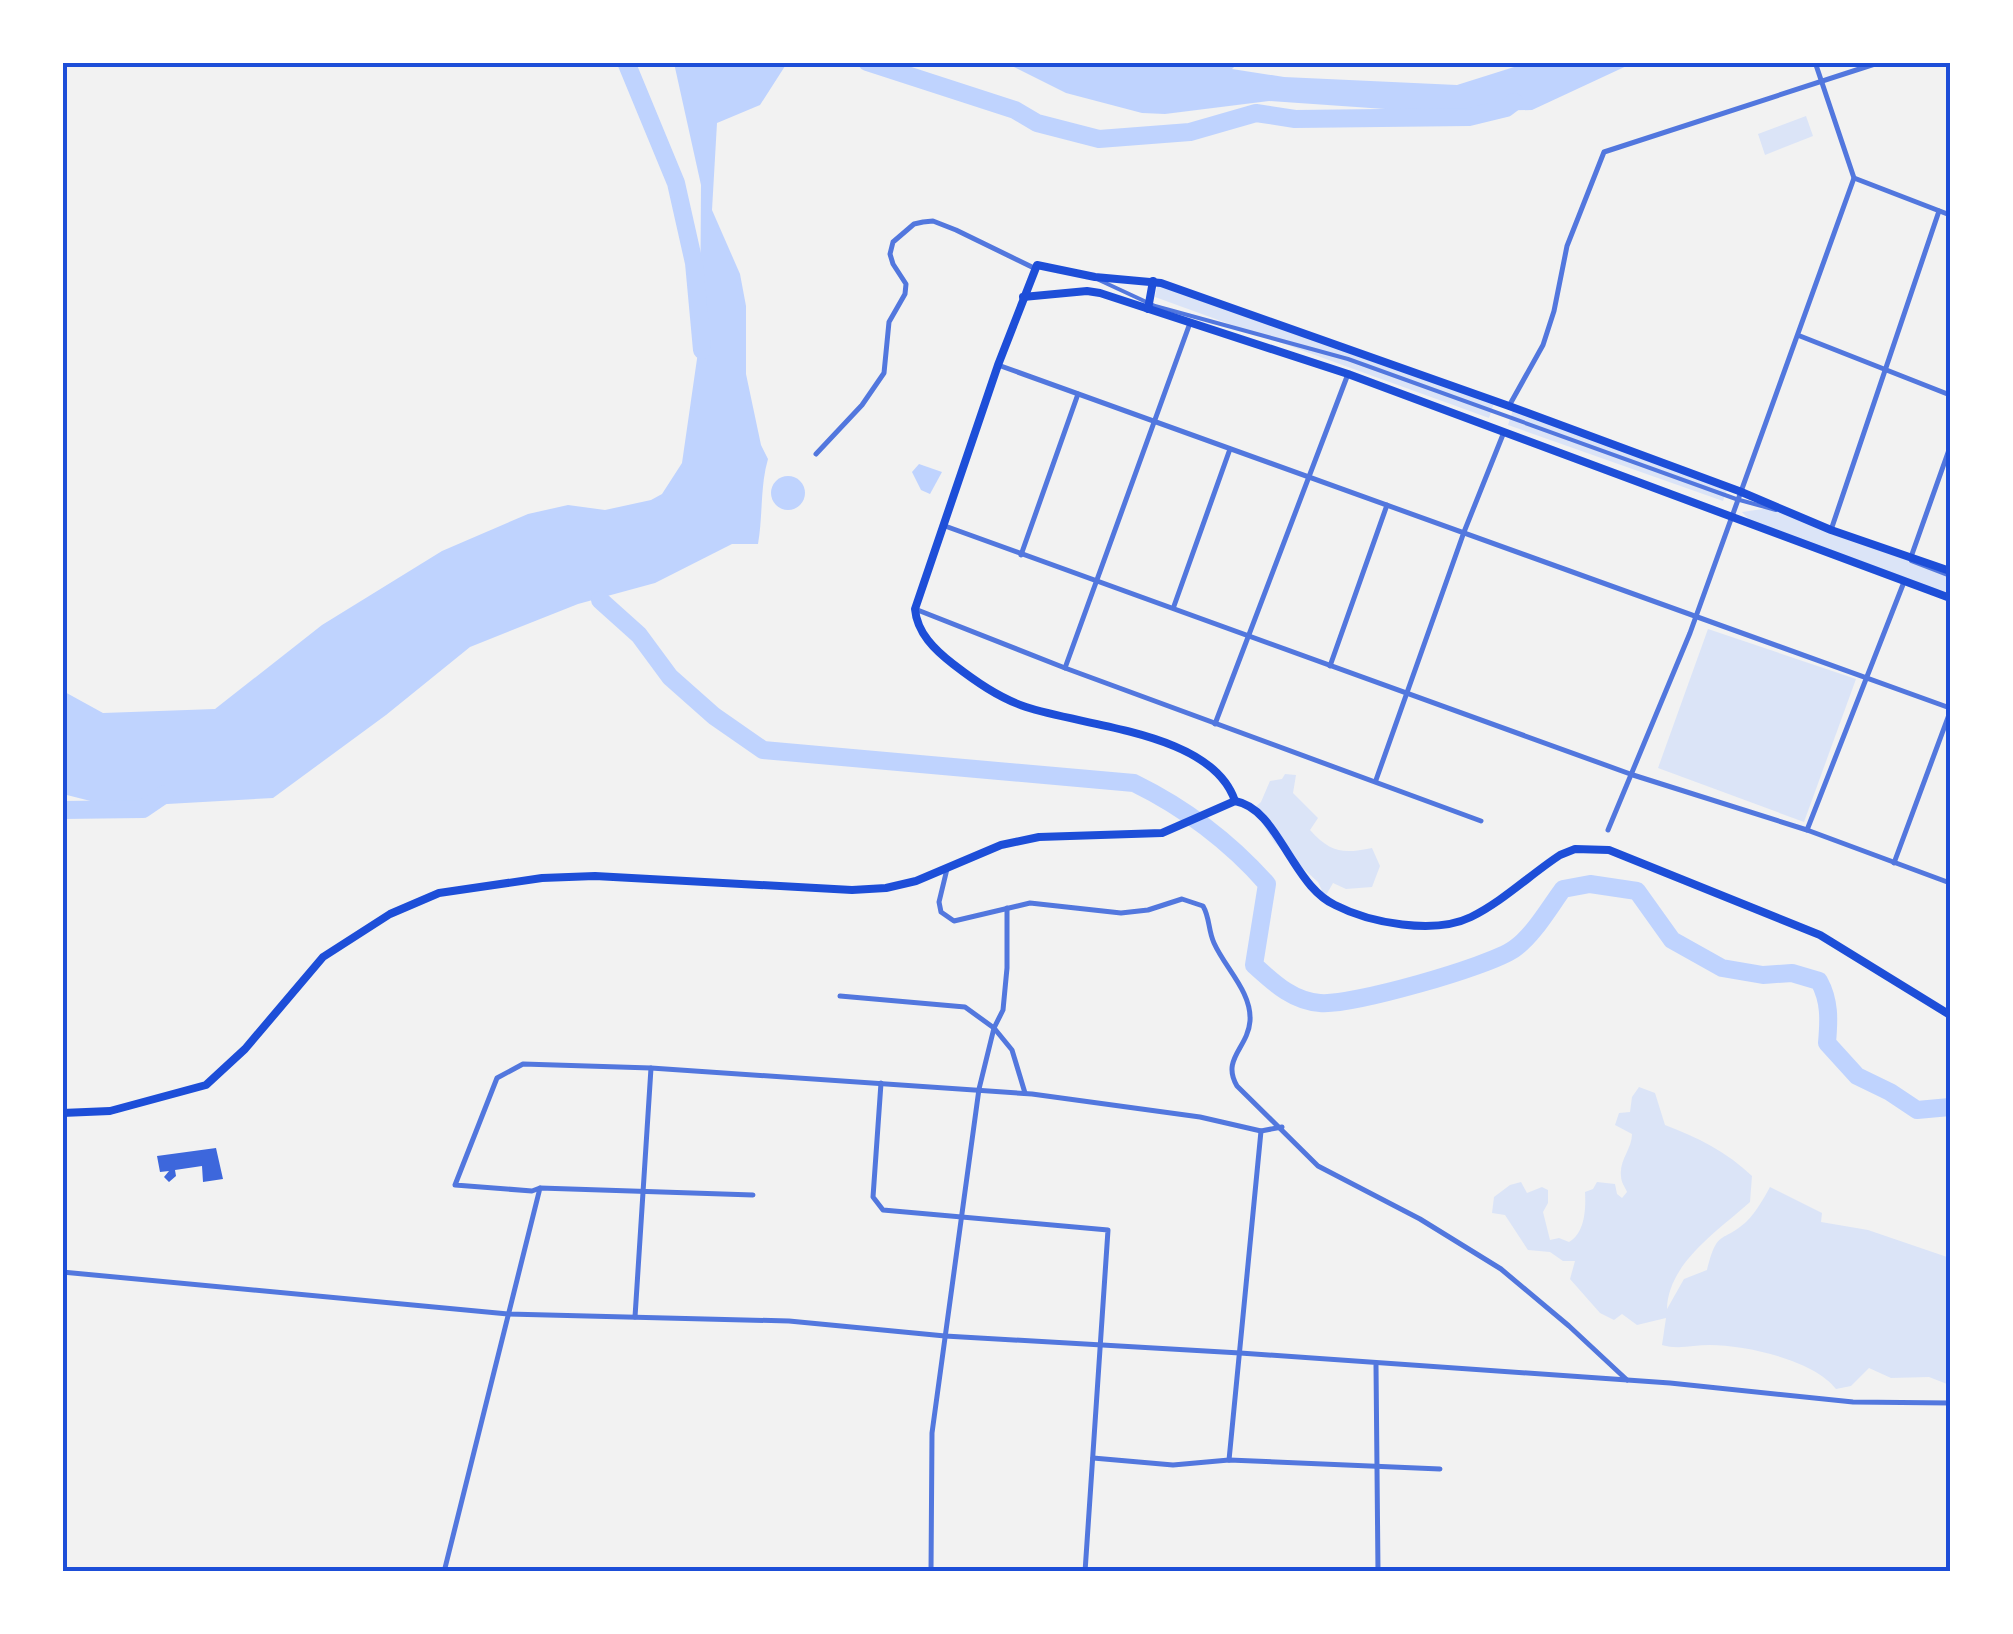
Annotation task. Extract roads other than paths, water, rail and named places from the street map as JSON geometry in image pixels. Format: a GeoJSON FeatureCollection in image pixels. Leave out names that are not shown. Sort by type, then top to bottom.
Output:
{"type":"FeatureCollection","features":[{"type":"Feature","properties":{"kind":"main road"},"geometry":{"type":"LineString","coordinates":[[1235,802],[1220,773],[1191,753],[1091,721],[1028,708],[988,689],[942,656],[916,622],[915,609],[998,365],[1034,268],[1044,264],[1095,278],[1153,281],[1509,406],[1950,574]]}},
{"type":"Feature","properties":{"kind":"main road"},"geometry":{"type":"LineString","coordinates":[[1148,308],[1153,281]]}},
{"type":"Feature","properties":{"kind":"main road"},"geometry":{"type":"LineString","coordinates":[[1023,297],[1086,291],[1148,308],[1348,374],[1950,598]]}},
{"type":"Feature","properties":{"kind":"main road"},"geometry":{"type":"LineString","coordinates":[[62,1113],[110,1111],[206,1085],[245,1048],[323,958],[390,914],[439,893],[542,878],[595,876],[852,890],[886,888],[947,869],[1002,845],[1038,836],[1143,836],[1177,829],[1235,802],[1251,807],[1270,827],[1316,892],[1354,912],[1404,923],[1458,922],[1481,912],[1560,855],[1589,847],[1609,850],[1820,934],[1950,1015]]}},
{"type":"Feature","properties":{"kind":"street"},"geometry":{"type":"LineString","coordinates":[[1608,830],[1696,618],[1730,514],[1800,336],[1854,178],[1815,62]]}},
{"type":"Feature","properties":{"kind":"street"},"geometry":{"type":"LineString","coordinates":[[1509,406],[1542,345],[1554,311],[1566,246],[1604,152],[1881,62]]}},
{"type":"Feature","properties":{"kind":"street"},"geometry":{"type":"LineString","coordinates":[[1854,178],[1950,215]]}},
{"type":"Feature","properties":{"kind":"street"},"geometry":{"type":"LineString","coordinates":[[1939,211],[1831,530],[1950,574]]}},
{"type":"Feature","properties":{"kind":"street"},"geometry":{"type":"LineString","coordinates":[[816,454],[862,405],[884,373],[888,322],[898,308],[906,284],[890,254],[893,242],[914,224],[933,221],[1034,268]]}},
{"type":"Feature","properties":{"kind":"street"},"geometry":{"type":"LineString","coordinates":[[1095,278],[1156,306],[1348,360],[1738,495]]}},
{"type":"Feature","properties":{"kind":"street"},"geometry":{"type":"LineString","coordinates":[[1065,668],[1190,323]]}},
{"type":"Feature","properties":{"kind":"street"},"geometry":{"type":"LineString","coordinates":[[1800,336],[1950,394]]}},
{"type":"Feature","properties":{"kind":"street"},"geometry":{"type":"LineString","coordinates":[[998,365],[1950,710],[1894,864]]}},
{"type":"Feature","properties":{"kind":"street"},"geometry":{"type":"LineString","coordinates":[[1216,724],[1348,374]]}},
{"type":"Feature","properties":{"kind":"street"},"geometry":{"type":"LineString","coordinates":[[1021,555],[1078,394]]}},
{"type":"Feature","properties":{"kind":"street"},"geometry":{"type":"LineString","coordinates":[[1376,780],[1464,532],[1504,432]]}},
{"type":"Feature","properties":{"kind":"street"},"geometry":{"type":"LineString","coordinates":[[1911,557],[1950,446]]}},
{"type":"Feature","properties":{"kind":"street"},"geometry":{"type":"LineString","coordinates":[[1174,608],[1230,449]]}},
{"type":"Feature","properties":{"kind":"street"},"geometry":{"type":"LineString","coordinates":[[1330,666],[1387,505]]}},
{"type":"Feature","properties":{"kind":"street"},"geometry":{"type":"LineString","coordinates":[[942,525],[1633,775],[1807,830],[1950,883]]}},
{"type":"Feature","properties":{"kind":"street"},"geometry":{"type":"LineString","coordinates":[[1807,830],[1904,581]]}},
{"type":"Feature","properties":{"kind":"street"},"geometry":{"type":"LineString","coordinates":[[915,609],[1482,821]]}},
{"type":"Feature","properties":{"kind":"street"},"geometry":{"type":"LineString","coordinates":[[947,869],[939,902],[946,918],[964,920],[1030,903],[1121,913],[1148,910],[1182,899],[1203,906],[1210,917],[1216,948],[1248,1008],[1248,1033],[1232,1059],[1233,1078],[1318,1166],[1420,1219],[1501,1270],[1629,1382]]}},
{"type":"Feature","properties":{"kind":"street"},"geometry":{"type":"LineString","coordinates":[[931,1572],[932,1432],[979,1089],[994,1028],[1003,1010],[1008,908]]}},
{"type":"Feature","properties":{"kind":"street"},"geometry":{"type":"LineString","coordinates":[[840,996],[965,1007],[994,1028],[1012,1050],[1025,1093]]}},
{"type":"Feature","properties":{"kind":"street"},"geometry":{"type":"LineString","coordinates":[[754,1195],[540,1188],[532,1191],[455,1185],[497,1078],[524,1064],[979,1089],[1200,1117],[1261,1132],[1282,1128]]}},
{"type":"Feature","properties":{"kind":"street"},"geometry":{"type":"LineString","coordinates":[[634,1317],[651,1068]]}},
{"type":"Feature","properties":{"kind":"street"},"geometry":{"type":"LineString","coordinates":[[881,1083],[873,1197],[882,1210],[962,1214],[1108,1230],[1085,1572]]}},
{"type":"Feature","properties":{"kind":"street"},"geometry":{"type":"LineString","coordinates":[[1229,1460],[1261,1132]]}},
{"type":"Feature","properties":{"kind":"street"},"geometry":{"type":"LineString","coordinates":[[444,1572],[540,1188]]}},
{"type":"Feature","properties":{"kind":"street"},"geometry":{"type":"LineString","coordinates":[[62,1272],[508,1314],[790,1321],[945,1336],[1240,1353],[1853,1402],[1950,1403]]}},
{"type":"Feature","properties":{"kind":"street"},"geometry":{"type":"LineString","coordinates":[[1376,1363],[1378,1572]]}},
{"type":"Feature","properties":{"kind":"street"},"geometry":{"type":"LineString","coordinates":[[1092,1458],[1173,1465],[1229,1460],[1440,1469]]}},
{"type":"Feature","properties":{"kind":"water"},"geometry":{"type":"Polygon","coordinates":[[[674,63],[787,63],[760,105],[717,123],[712,210],[740,274],[746,306],[746,374],[761,445],[768,459],[758,544],[732,544],[655,583],[578,604],[470,647],[273,798],[114,807],[63,794],[63,691],[103,713],[215,709],[322,625],[442,551],[528,514],[568,505],[605,510],[662,494],[682,463],[700,338],[701,185],[674,63]]]}},
{"type":"Feature","properties":{"kind":"water"},"geometry":{"type":"Polygon","coordinates":[[[1006,63],[1238,63],[1232,69],[1284,77],[1457,85],[1527,63],[1633,63],[1532,110],[1428,112],[1269,101],[1165,114],[1142,113],[1066,93],[1006,63]]]}},
{"type":"Feature","properties":{"kind":"water"},"geometry":{"type":"Polygon","coordinates":[[[919,464],[942,472],[930,494],[921,490],[912,472],[919,464]]]}},
{"type":"Feature","properties":{"kind":"water"},"geometry":{"type":"Polygon","coordinates":[[[788,476],[800,481],[805,493],[800,505],[788,510],[776,505],[771,493],[776,481],[788,476]]]}},
{"type":"Feature","properties":{"kind":"waterway"},"geometry":{"type":"LineString","coordinates":[[626,62],[676,183],[694,263],[702,350]]}},
{"type":"Feature","properties":{"kind":"waterway"},"geometry":{"type":"LineString","coordinates":[[867,62],[1015,110],[1037,123],[1099,139],[1190,132],[1256,113],[1295,119],[1469,117],[1506,108],[1514,102]]}},
{"type":"Feature","properties":{"kind":"waterway"},"geometry":{"type":"LineString","coordinates":[[600,600],[639,635],[670,677],[714,716],[763,750],[1134,783],[1153,793],[1222,840],[1267,884],[1254,965],[1301,999],[1336,1002],[1388,992],[1499,957],[1528,937],[1563,889],[1590,884],[1637,891],[1672,940],[1722,968],[1763,975],[1792,973],[1819,981],[1828,1011],[1827,1043],[1857,1076],[1917,1110],[1950,1107]]}},
{"type":"Feature","properties":{"kind":"waterway"},"geometry":{"type":"LineString","coordinates":[[62,810],[143,809],[165,794]]}}]}
